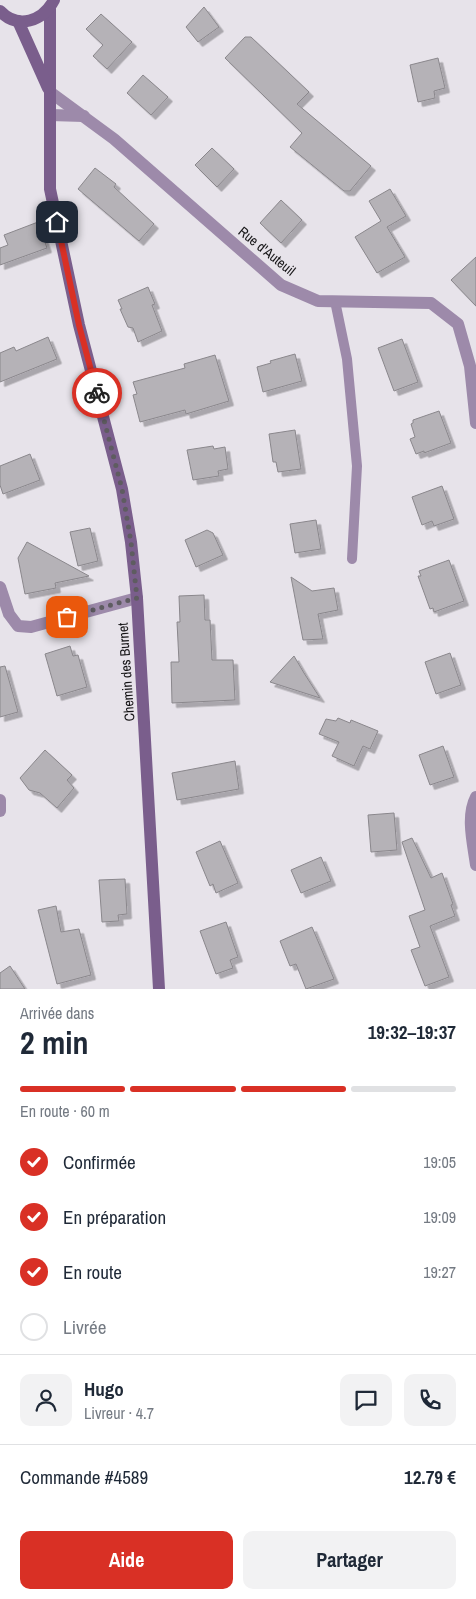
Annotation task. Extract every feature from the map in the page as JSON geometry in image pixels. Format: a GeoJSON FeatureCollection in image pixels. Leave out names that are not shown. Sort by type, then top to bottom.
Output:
{"type":"FeatureCollection","features":[{"type":"Feature","properties":{"kind":"street"},"geometry":{"type":"LineString","coordinates":[[0,11],[10,19],[27,22],[36,20],[52,4]]}},
{"type":"Feature","properties":{"kind":"street","name":"Chemin des Burnet"},"geometry":{"type":"LineString","coordinates":[[52,4],[50,189],[79,325],[122,489],[131,542],[137,598],[159,989]]}},
{"type":"Feature","properties":{"kind":"street","name":"Chemin des Burnet"},"geometry":{"type":"LineString","coordinates":[[18,21],[50,92]]}},
{"type":"Feature","properties":{"kind":"street","name":"Rue d'Auteuil"},"geometry":{"type":"LineString","coordinates":[[50,92],[121,144],[280,284],[318,301],[431,303],[458,324],[470,366],[476,423]]}},
{"type":"Feature","properties":{"kind":"street"},"geometry":{"type":"LineString","coordinates":[[50,115],[84,116]]}},
{"type":"Feature","properties":{"kind":"street"},"geometry":{"type":"LineString","coordinates":[[0,587],[9,614],[18,626],[32,627],[137,598]]}},
{"type":"Feature","properties":{"kind":"street"},"geometry":{"type":"LineString","coordinates":[[476,797],[471,806],[476,865]]}},
{"type":"Feature","properties":{"kind":"street"},"geometry":{"type":"LineString","coordinates":[[0,800],[0,810]]}},
{"type":"Feature","properties":{"kind":"lane"},"geometry":{"type":"LineString","coordinates":[[335,301],[347,359],[357,466],[352,559]]}},
{"type":"Feature","properties":{"kind":"building"},"geometry":{"type":"Polygon","coordinates":[[[204,7],[219,27],[198,42],[186,27],[204,7]]]}},
{"type":"Feature","properties":{"kind":"building"},"geometry":{"type":"Polygon","coordinates":[[[101,14],[132,42],[107,69],[93,56],[103,45],[86,29],[101,14]]]}},
{"type":"Feature","properties":{"kind":"building"},"geometry":{"type":"Polygon","coordinates":[[[245,37],[251,37],[309,92],[297,104],[371,166],[350,191],[344,191],[290,147],[302,133],[225,58],[245,37]]]}},
{"type":"Feature","properties":{"kind":"building"},"geometry":{"type":"Polygon","coordinates":[[[438,58],[445,88],[434,91],[435,98],[418,102],[410,65],[438,58]]]}},
{"type":"Feature","properties":{"kind":"building"},"geometry":{"type":"Polygon","coordinates":[[[143,75],[168,97],[151,115],[127,93],[143,75]]]}},
{"type":"Feature","properties":{"kind":"building"},"geometry":{"type":"Polygon","coordinates":[[[212,148],[234,169],[217,187],[195,165],[212,148]]]}},
{"type":"Feature","properties":{"kind":"building"},"geometry":{"type":"Polygon","coordinates":[[[95,168],[116,184],[114,187],[154,224],[139,241],[78,189],[95,168]]]}},
{"type":"Feature","properties":{"kind":"building"},"geometry":{"type":"Polygon","coordinates":[[[390,189],[406,216],[387,227],[405,257],[377,273],[355,237],[381,221],[369,201],[390,189]]]}},
{"type":"Feature","properties":{"kind":"building"},"geometry":{"type":"Polygon","coordinates":[[[281,200],[302,220],[281,243],[260,223],[281,200]]]}},
{"type":"Feature","properties":{"kind":"building"},"geometry":{"type":"Polygon","coordinates":[[[38,222],[47,248],[0,265],[0,248],[8,245],[4,235],[38,222]]]}},
{"type":"Feature","properties":{"kind":"building"},"geometry":{"type":"Polygon","coordinates":[[[476,257],[476,306],[451,280],[476,257]]]}},
{"type":"Feature","properties":{"kind":"building"},"geometry":{"type":"Polygon","coordinates":[[[148,287],[155,304],[152,305],[162,331],[138,342],[133,328],[128,327],[118,300],[148,287]]]}},
{"type":"Feature","properties":{"kind":"building"},"geometry":{"type":"Polygon","coordinates":[[[48,337],[57,359],[0,382],[0,353],[14,347],[16,351],[48,337]]]}},
{"type":"Feature","properties":{"kind":"building"},"geometry":{"type":"Polygon","coordinates":[[[402,339],[418,382],[394,391],[378,348],[402,339]]]}},
{"type":"Feature","properties":{"kind":"building"},"geometry":{"type":"Polygon","coordinates":[[[295,354],[302,381],[263,392],[257,367],[295,354]]]}},
{"type":"Feature","properties":{"kind":"building"},"geometry":{"type":"Polygon","coordinates":[[[215,355],[229,401],[186,414],[185,410],[140,422],[133,395],[137,394],[133,382],[185,368],[184,364],[215,355]]]}},
{"type":"Feature","properties":{"kind":"building"},"geometry":{"type":"Polygon","coordinates":[[[439,411],[451,443],[416,454],[410,439],[415,437],[411,424],[413,420],[439,411]]]}},
{"type":"Feature","properties":{"kind":"building"},"geometry":{"type":"Polygon","coordinates":[[[295,430],[301,469],[278,472],[276,462],[273,462],[269,434],[295,430]]]}},
{"type":"Feature","properties":{"kind":"building"},"geometry":{"type":"Polygon","coordinates":[[[213,446],[214,449],[225,447],[228,469],[218,471],[219,476],[193,480],[187,450],[213,446]]]}},
{"type":"Feature","properties":{"kind":"building"},"geometry":{"type":"Polygon","coordinates":[[[30,454],[40,480],[3,494],[0,485],[0,466],[30,454]]]}},
{"type":"Feature","properties":{"kind":"building"},"geometry":{"type":"Polygon","coordinates":[[[442,486],[454,519],[434,526],[432,521],[422,525],[412,497],[442,486]]]}},
{"type":"Feature","properties":{"kind":"building"},"geometry":{"type":"Polygon","coordinates":[[[316,520],[321,549],[295,553],[290,524],[316,520]]]}},
{"type":"Feature","properties":{"kind":"building"},"geometry":{"type":"Polygon","coordinates":[[[90,528],[98,561],[78,566],[70,532],[90,528]]]}},
{"type":"Feature","properties":{"kind":"building"},"geometry":{"type":"Polygon","coordinates":[[[207,530],[213,533],[223,555],[196,567],[185,540],[207,530]]]}},
{"type":"Feature","properties":{"kind":"building"},"geometry":{"type":"Polygon","coordinates":[[[27,542],[89,576],[55,583],[56,588],[25,594],[18,558],[27,542]]]}},
{"type":"Feature","properties":{"kind":"building"},"geometry":{"type":"Polygon","coordinates":[[[449,560],[464,601],[434,612],[433,608],[430,609],[418,576],[421,576],[419,571],[449,560]]]}},
{"type":"Feature","properties":{"kind":"building"},"geometry":{"type":"Polygon","coordinates":[[[291,577],[312,591],[334,588],[338,610],[318,614],[323,639],[303,640],[291,577]]]}},
{"type":"Feature","properties":{"kind":"building"},"geometry":{"type":"Polygon","coordinates":[[[204,595],[205,620],[210,620],[212,660],[233,660],[235,700],[172,703],[171,662],[179,662],[177,622],[180,622],[179,596],[204,595]]]}},
{"type":"Feature","properties":{"kind":"building"},"geometry":{"type":"Polygon","coordinates":[[[70,646],[73,656],[78,655],[87,687],[57,696],[45,654],[70,646]]]}},
{"type":"Feature","properties":{"kind":"building"},"geometry":{"type":"Polygon","coordinates":[[[450,653],[461,685],[436,694],[425,662],[450,653]]]}},
{"type":"Feature","properties":{"kind":"building"},"geometry":{"type":"Polygon","coordinates":[[[294,656],[304,673],[320,698],[270,682],[294,656]]]}},
{"type":"Feature","properties":{"kind":"building"},"geometry":{"type":"Polygon","coordinates":[[[5,666],[18,712],[0,717],[0,667],[5,666]]]}},
{"type":"Feature","properties":{"kind":"building"},"geometry":{"type":"Polygon","coordinates":[[[338,718],[350,723],[351,720],[378,731],[370,749],[363,746],[354,766],[332,756],[339,742],[319,734],[326,719],[336,721],[338,718]]]}},
{"type":"Feature","properties":{"kind":"building"},"geometry":{"type":"Polygon","coordinates":[[[443,746],[454,777],[430,785],[419,755],[443,746]]]}},
{"type":"Feature","properties":{"kind":"building"},"geometry":{"type":"Polygon","coordinates":[[[45,750],[72,775],[67,780],[74,788],[57,808],[40,793],[29,790],[20,778],[45,750]]]}},
{"type":"Feature","properties":{"kind":"building"},"geometry":{"type":"Polygon","coordinates":[[[235,761],[239,789],[177,800],[172,773],[235,761]]]}},
{"type":"Feature","properties":{"kind":"building"},"geometry":{"type":"Polygon","coordinates":[[[394,813],[397,850],[371,852],[368,815],[394,813]]]}},
{"type":"Feature","properties":{"kind":"building"},"geometry":{"type":"Polygon","coordinates":[[[412,838],[431,878],[442,873],[453,904],[451,905],[455,916],[430,926],[449,977],[425,986],[411,950],[420,947],[409,916],[425,910],[402,842],[412,838]]]}},
{"type":"Feature","properties":{"kind":"building"},"geometry":{"type":"Polygon","coordinates":[[[220,841],[238,883],[216,893],[213,884],[210,886],[196,852],[220,841]]]}},
{"type":"Feature","properties":{"kind":"building"},"geometry":{"type":"Polygon","coordinates":[[[321,857],[331,881],[301,893],[291,870],[321,857]]]}},
{"type":"Feature","properties":{"kind":"building"},"geometry":{"type":"Polygon","coordinates":[[[125,879],[127,914],[118,915],[119,921],[102,922],[99,880],[125,879]]]}},
{"type":"Feature","properties":{"kind":"building"},"geometry":{"type":"Polygon","coordinates":[[[56,906],[61,932],[79,929],[91,975],[57,984],[38,910],[56,906]]]}},
{"type":"Feature","properties":{"kind":"building"},"geometry":{"type":"Polygon","coordinates":[[[226,922],[238,957],[230,960],[233,968],[216,974],[200,931],[226,922]]]}},
{"type":"Feature","properties":{"kind":"building"},"geometry":{"type":"Polygon","coordinates":[[[312,927],[334,979],[306,989],[296,964],[290,966],[280,941],[312,927]]]}},
{"type":"Feature","properties":{"kind":"building"},"geometry":{"type":"Polygon","coordinates":[[[10,966],[25,989],[0,989],[0,973],[10,966]]]}},
{"type":"Feature","properties":{"kind":"way so far"},"geometry":{"type":"LineString","coordinates":[[67,617],[137,598],[131,542],[122,489],[97,393]]}},
{"type":"Feature","properties":{"kind":"route"},"geometry":{"type":"LineString","coordinates":[[57,222],[79,325],[97,393]]}}]}
